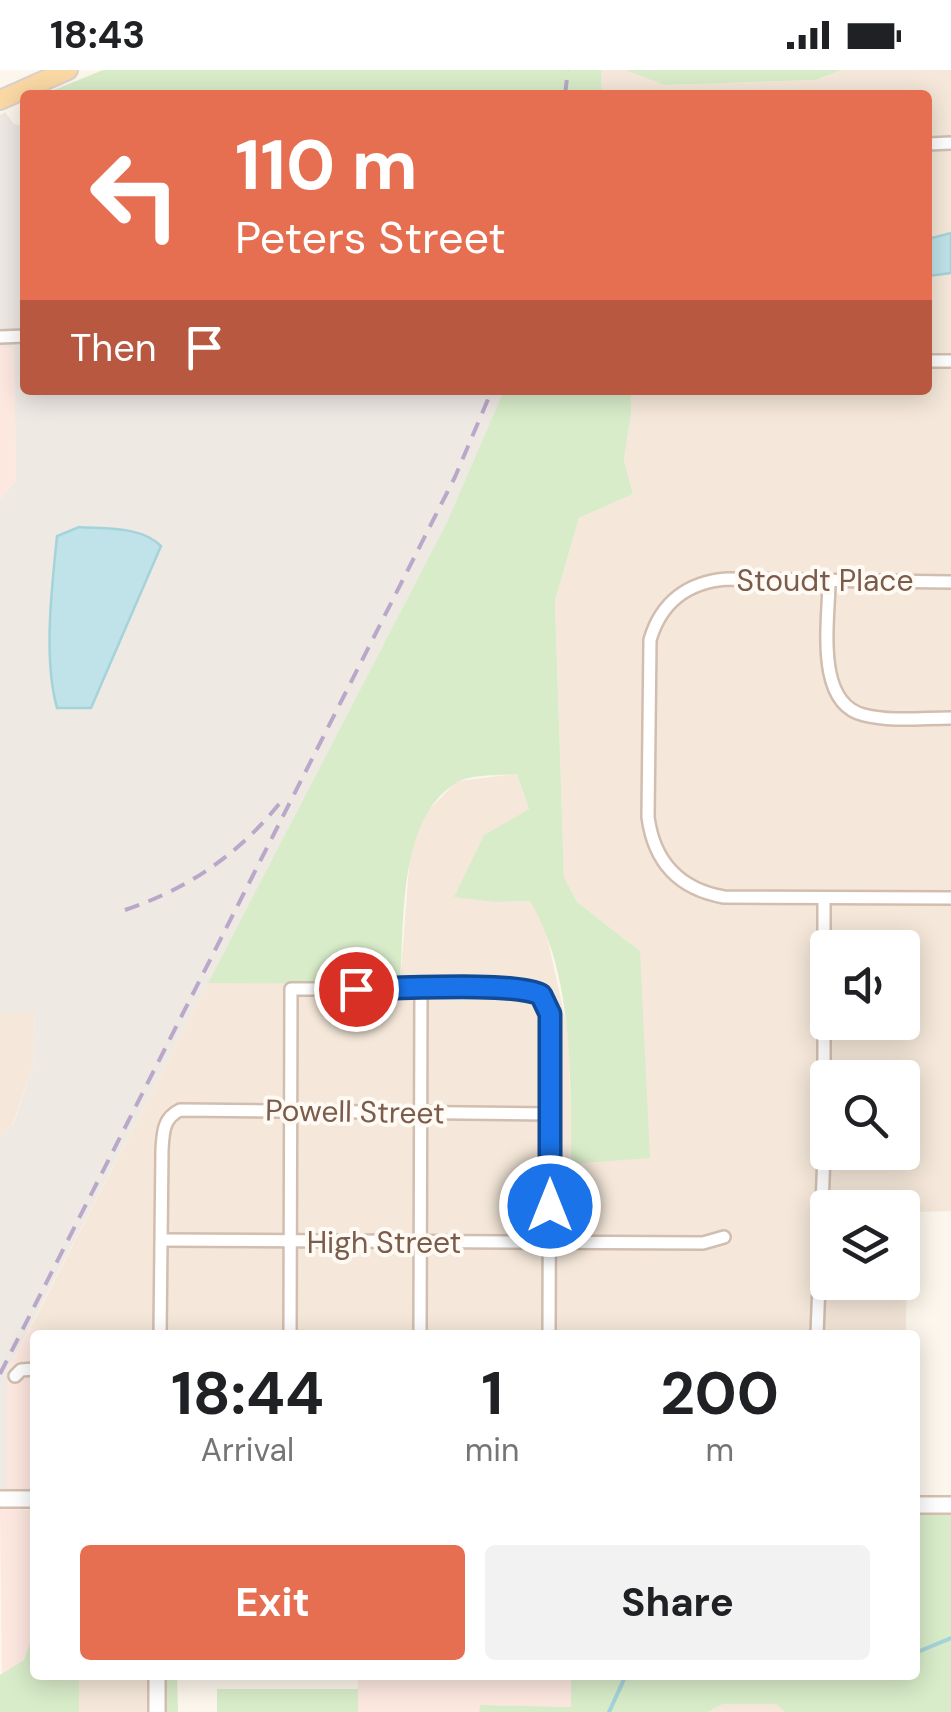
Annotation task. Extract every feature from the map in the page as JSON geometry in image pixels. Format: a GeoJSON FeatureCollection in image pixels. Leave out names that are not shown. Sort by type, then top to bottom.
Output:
{"type":"FeatureCollection","features":[{"type":"Feature","properties":{"kind":"main road"},"geometry":{"type":"LineString","coordinates":[[23,90],[68,70]]}},
{"type":"Feature","properties":{"kind":"main road"},"geometry":{"type":"LineString","coordinates":[[0,1499],[30,1500]]}},
{"type":"Feature","properties":{"kind":"main road"},"geometry":{"type":"LineString","coordinates":[[920,1504],[951,1504]]}},
{"type":"Feature","properties":{"kind":"main road"},"geometry":{"type":"LineString","coordinates":[[157,1680],[157,1712]]}},
{"type":"Feature","properties":{"kind":"street","name":"Stoudt Place"},"geometry":{"type":"LineString","coordinates":[[824,898],[706,894],[673,875],[661,860],[651,840],[648,817],[650,640],[660,614],[678,596],[714,580],[951,582]]}},
{"type":"Feature","properties":{"kind":"street"},"geometry":{"type":"LineString","coordinates":[[829,580],[830,679],[842,702],[857,713],[875,717],[951,718]]}},
{"type":"Feature","properties":{"kind":"street"},"geometry":{"type":"LineString","coordinates":[[817,1330],[824,1154],[824,898],[951,898]]}},
{"type":"Feature","properties":{"kind":"street"},"geometry":{"type":"LineString","coordinates":[[420,1330],[421,988]]}},
{"type":"Feature","properties":{"kind":"street"},"geometry":{"type":"LineString","coordinates":[[290,1330],[290,989],[421,988],[511,989],[541,995],[550,1014],[548,1330]]}},
{"type":"Feature","properties":{"kind":"street","name":"Powell Street"},"geometry":{"type":"LineString","coordinates":[[162,1240],[162,1150],[166,1121],[180,1110],[549,1114]]}},
{"type":"Feature","properties":{"kind":"street","name":"High Street"},"geometry":{"type":"LineString","coordinates":[[162,1240],[703,1243],[724,1236]]}},
{"type":"Feature","properties":{"kind":"street"},"geometry":{"type":"LineString","coordinates":[[160,1330],[162,1240]]}},
{"type":"Feature","properties":{"kind":"street"},"geometry":{"type":"LineString","coordinates":[[15,1376],[21,1370],[30,1369]]}},
{"type":"Feature","properties":{"kind":"shaded area"},"geometry":{"type":"Polygon","coordinates":[[[601,70],[625,70],[666,85],[816,80],[842,70],[951,70],[951,1211],[920,1212],[920,1190],[810,1190],[810,1300],[906,1300],[906,1330],[30,1328],[208,983],[400,983],[410,854],[424,815],[457,781],[517,774],[529,809],[485,835],[495,902],[530,901],[545,927],[569,1036],[571,1163],[640,951],[577,902],[564,877],[555,601],[579,518],[633,494],[624,460],[631,395],[932,395],[932,90],[602,90],[601,70]]]}},
{"type":"Feature","properties":{"kind":"shaded area"},"geometry":{"type":"Polygon","coordinates":[[[5,112],[20,126],[20,395],[502,395],[447,522],[7,1371],[7,1491],[0,1491],[0,1136],[13,1125],[33,1065],[35,1012],[0,1013],[0,499],[16,481],[14,348],[0,347],[0,115],[5,112]]]}},
{"type":"Feature","properties":{"kind":"shaded area"},"geometry":{"type":"Polygon","coordinates":[[[0,347],[14,347],[16,481],[0,499],[0,347]]]}},
{"type":"Feature","properties":{"kind":"shaded area"},"geometry":{"type":"Polygon","coordinates":[[[0,1012],[35,1012],[33,1065],[12,1126],[0,1136],[0,1012]]]}},
{"type":"Feature","properties":{"kind":"shaded area"},"geometry":{"type":"Polygon","coordinates":[[[30,1328],[37,1330],[30,1330],[30,1490],[7,1491],[7,1371],[30,1328]]]}},
{"type":"Feature","properties":{"kind":"shaded area"},"geometry":{"type":"Polygon","coordinates":[[[0,1509],[30,1510],[30,1643],[24,1660],[2,1676],[0,1509]]]}},
{"type":"Feature","properties":{"kind":"shaded area"},"geometry":{"type":"Polygon","coordinates":[[[79,1680],[150,1680],[150,1712],[79,1712],[79,1680]]]}},
{"type":"Feature","properties":{"kind":"shaded area"},"geometry":{"type":"Polygon","coordinates":[[[358,1680],[571,1680],[571,1707],[480,1705],[479,1712],[358,1712],[358,1680]]]}},
{"type":"Feature","properties":{"kind":"shaded area"},"geometry":{"type":"Polygon","coordinates":[[[723,1704],[776,1704],[785,1712],[708,1712],[723,1704]]]}},
{"type":"Feature","properties":{"kind":"green space"},"geometry":{"type":"Polygon","coordinates":[[[103,70],[601,70],[602,90],[54,90],[103,70]]]}},
{"type":"Feature","properties":{"kind":"green space"},"geometry":{"type":"Polygon","coordinates":[[[625,70],[842,70],[816,80],[665,85],[625,70]]]}},
{"type":"Feature","properties":{"kind":"green space"},"geometry":{"type":"Polygon","coordinates":[[[502,395],[631,395],[624,460],[633,494],[579,518],[555,601],[564,877],[577,902],[640,951],[650,1158],[571,1164],[567,1029],[545,931],[530,901],[454,897],[484,835],[529,809],[517,774],[456,783],[437,800],[423,821],[408,874],[400,984],[208,983],[447,522],[502,395]]]}},
{"type":"Feature","properties":{"kind":"green space"},"geometry":{"type":"Polygon","coordinates":[[[920,1515],[951,1515],[951,1712],[785,1712],[776,1704],[723,1704],[708,1712],[479,1712],[480,1705],[571,1707],[571,1680],[920,1680],[920,1515]]]}},
{"type":"Feature","properties":{"kind":"green space"},"geometry":{"type":"Polygon","coordinates":[[[30,1643],[30,1680],[79,1680],[79,1712],[0,1712],[0,1675],[24,1660],[30,1643]]]}},
{"type":"Feature","properties":{"kind":"green space"},"geometry":{"type":"Polygon","coordinates":[[[165,1680],[177,1680],[178,1712],[162,1712],[165,1680]]]}},
{"type":"Feature","properties":{"kind":"green space"},"geometry":{"type":"Polygon","coordinates":[[[217,1689],[358,1689],[358,1712],[217,1712],[217,1689]]]}},
{"type":"Feature","properties":{"kind":"water"},"geometry":{"type":"Polygon","coordinates":[[[951,233],[951,273],[932,275],[932,238],[951,233]]]}},
{"type":"Feature","properties":{"kind":"water"},"geometry":{"type":"Polygon","coordinates":[[[79,527],[133,532],[161,546],[91,708],[57,708],[50,645],[57,536],[79,527]]]}},
{"type":"Feature","properties":{"kind":"waterway"},"geometry":{"type":"LineString","coordinates":[[920,1651],[951,1638]]}},
{"type":"Feature","properties":{"kind":"waterway"},"geometry":{"type":"LineString","coordinates":[[609,1712],[624,1680]]}},
{"type":"Feature","properties":{"kind":"railway"},"geometry":{"type":"LineString","coordinates":[[566,90],[568,70]]}},
{"type":"Feature","properties":{"kind":"railway"},"geometry":{"type":"LineString","coordinates":[[0,1374],[455,477],[490,395]]}},
{"type":"Feature","properties":{"kind":"railway"},"geometry":{"type":"LineString","coordinates":[[125,910],[210,869],[246,840],[279,804]]}},
{"type":"Feature","properties":{"kind":"route"},"geometry":{"type":"LineString","coordinates":[[356,989],[498,988],[541,995],[550,1014],[550,1206]]}}]}
